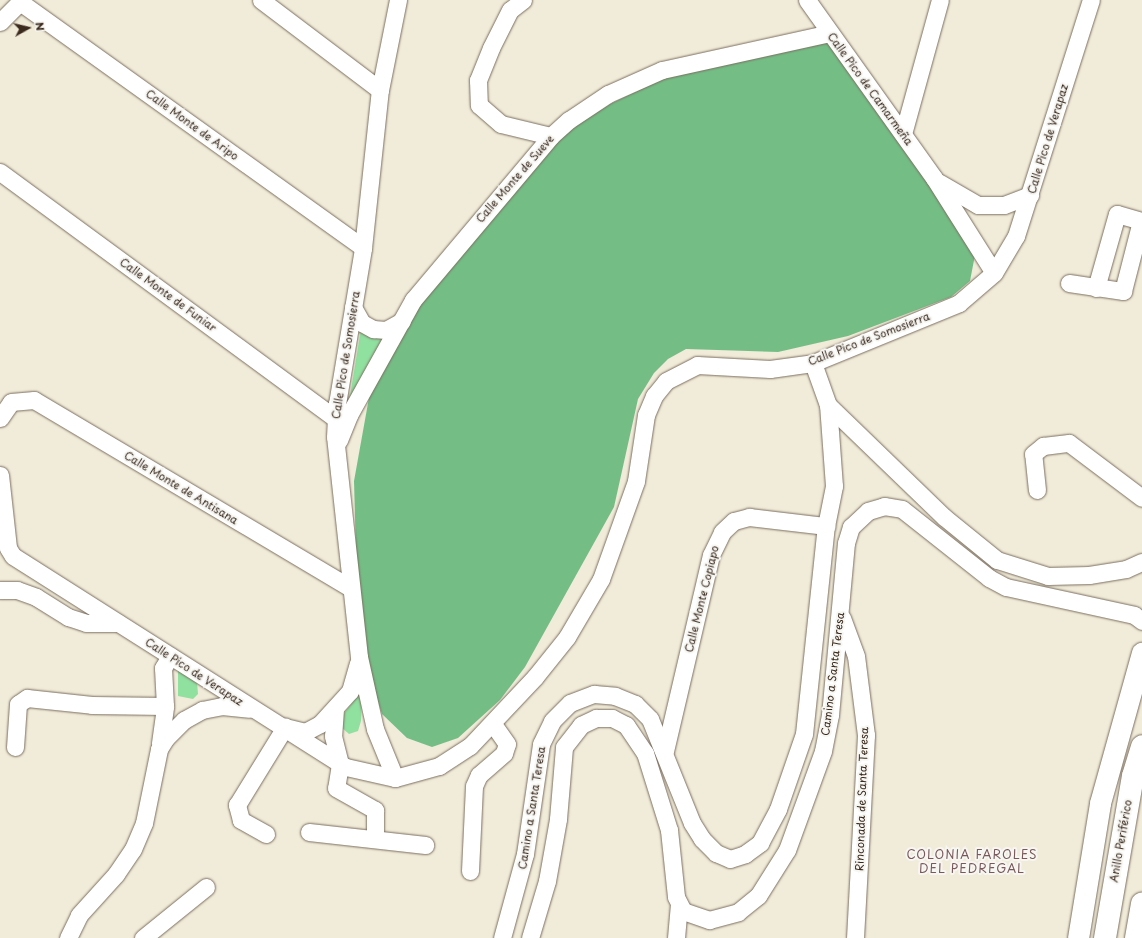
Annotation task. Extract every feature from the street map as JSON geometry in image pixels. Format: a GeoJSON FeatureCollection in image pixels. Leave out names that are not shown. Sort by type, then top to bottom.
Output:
{"type":"FeatureCollection","features":[{"type":"Feature","properties":{"kind":"highway","name":"Anillo Periférico"},"geometry":{"type":"LineString","coordinates":[[1105,938],[1133,776],[1142,746]]}},
{"type":"Feature","properties":{"kind":"highway"},"geometry":{"type":"LineString","coordinates":[[1117,938],[1142,800]]}},
{"type":"Feature","properties":{"kind":"highway"},"geometry":{"type":"LineString","coordinates":[[1136,938],[1142,904]]}},
{"type":"Feature","properties":{"kind":"main road"},"geometry":{"type":"LineString","coordinates":[[1078,938],[1100,803],[1142,653]]}},
{"type":"Feature","properties":{"kind":"street"},"geometry":{"type":"LineString","coordinates":[[261,0],[380,90]]}},
{"type":"Feature","properties":{"kind":"street","name":"Calle Pico de Somosierra"},"geometry":{"type":"LineString","coordinates":[[398,0],[380,90],[363,248],[335,418],[336,456],[349,587],[359,657],[375,729],[395,778],[450,761],[493,724],[567,637],[601,579],[630,504],[646,415],[660,388],[681,371],[697,365],[770,369],[813,363],[959,303],[994,273]]}},
{"type":"Feature","properties":{"kind":"street"},"geometry":{"type":"LineString","coordinates":[[523,0],[510,10],[491,48],[478,80],[479,105],[501,124],[551,136]]}},
{"type":"Feature","properties":{"kind":"street","name":"Calle Pico de Camarmeña"},"geometry":{"type":"LineString","coordinates":[[807,0],[934,178],[994,273]]}},
{"type":"Feature","properties":{"kind":"street"},"geometry":{"type":"LineString","coordinates":[[903,134],[940,0]]}},
{"type":"Feature","properties":{"kind":"street","name":"Calle Pico de Verapaz"},"geometry":{"type":"LineString","coordinates":[[994,273],[1016,236],[1091,0]]}},
{"type":"Feature","properties":{"kind":"street"},"geometry":{"type":"LineString","coordinates":[[0,22],[21,1]]}},
{"type":"Feature","properties":{"kind":"street","name":"Calle Monte de Aripo"},"geometry":{"type":"LineString","coordinates":[[21,1],[363,248]]}},
{"type":"Feature","properties":{"kind":"street","name":"Calle Monte de Sueve"},"geometry":{"type":"LineString","coordinates":[[336,456],[349,415],[413,300],[551,136],[608,94],[662,70],[830,33]]}},
{"type":"Feature","properties":{"kind":"street","name":"Calle Monte de Funiar"},"geometry":{"type":"LineString","coordinates":[[0,172],[335,418]]}},
{"type":"Feature","properties":{"kind":"street","name":"Calle Pico de Camarmeña"},"geometry":{"type":"LineString","coordinates":[[934,178],[978,205],[1004,205],[1030,195]]}},
{"type":"Feature","properties":{"kind":"street"},"geometry":{"type":"LineString","coordinates":[[1069,283],[1096,288],[1123,291],[1142,221],[1117,214],[1096,288]]}},
{"type":"Feature","properties":{"kind":"street"},"geometry":{"type":"LineString","coordinates":[[354,307],[358,318],[373,329],[386,330],[402,320]]}},
{"type":"Feature","properties":{"kind":"street","name":"Camino a Santa Teresa"},"geometry":{"type":"LineString","coordinates":[[502,938],[524,862],[541,744],[552,721],[570,703],[594,694],[615,696],[635,704],[650,719],[665,751],[692,823],[716,853],[730,859],[745,854],[760,843],[778,809],[804,734],[826,526],[834,486],[828,405],[813,363]]}},
{"type":"Feature","properties":{"kind":"street","name":"Calle Monte de Antisana"},"geometry":{"type":"LineString","coordinates":[[0,418],[11,402],[34,400],[349,587]]}},
{"type":"Feature","properties":{"kind":"street","name":"Camino a Santa Teresa"},"geometry":{"type":"LineString","coordinates":[[828,405],[944,517],[997,560],[1048,576],[1089,576],[1126,569],[1142,562]]}},
{"type":"Feature","properties":{"kind":"street"},"geometry":{"type":"LineString","coordinates":[[1038,490],[1033,454],[1043,446],[1069,443],[1142,498]]}},
{"type":"Feature","properties":{"kind":"street","name":"Calle Pico de Verapaz"},"geometry":{"type":"LineString","coordinates":[[0,475],[8,548],[13,556],[252,709]]}},
{"type":"Feature","properties":{"kind":"street","name":"Camino a Santa Teresa"},"geometry":{"type":"LineString","coordinates":[[530,938],[546,881],[557,825],[564,747],[581,725],[596,718],[612,718],[626,725],[646,753],[669,830],[679,904],[689,915],[701,920],[725,917],[758,896],[774,875],[787,850],[823,751],[841,614],[848,535],[861,515],[876,508],[893,507],[902,509],[927,532],[989,578],[1006,587],[1134,615],[1142,621]]}},
{"type":"Feature","properties":{"kind":"street","name":"Calle Monte Copiapo"},"geometry":{"type":"LineString","coordinates":[[665,751],[711,555],[722,532],[734,521],[749,517],[826,526]]}},
{"type":"Feature","properties":{"kind":"street"},"geometry":{"type":"LineString","coordinates":[[927,532],[944,517]]}},
{"type":"Feature","properties":{"kind":"street"},"geometry":{"type":"LineString","coordinates":[[0,590],[17,590],[36,597],[68,617],[86,623],[118,623]]}},
{"type":"Feature","properties":{"kind":"street","name":"Rinconada de Santa Teresa"},"geometry":{"type":"LineString","coordinates":[[841,614],[856,656],[866,735],[855,938]]}},
{"type":"Feature","properties":{"kind":"street"},"geometry":{"type":"LineString","coordinates":[[159,749],[165,706],[163,668],[170,656]]}},
{"type":"Feature","properties":{"kind":"street"},"geometry":{"type":"LineString","coordinates":[[252,709],[298,732],[311,730],[335,709],[353,684],[359,657]]}},
{"type":"Feature","properties":{"kind":"street"},"geometry":{"type":"LineString","coordinates":[[15,747],[18,704],[27,698],[92,705],[165,706]]}},
{"type":"Feature","properties":{"kind":"street","name":"Calle Pico de Verapaz"},"geometry":{"type":"LineString","coordinates":[[68,938],[79,915],[116,874],[133,850],[146,816],[159,749],[174,728],[202,710],[222,706],[252,709]]}},
{"type":"Feature","properties":{"kind":"street"},"geometry":{"type":"LineString","coordinates":[[335,709],[333,736],[340,764],[336,788],[375,810],[375,839]]}},
{"type":"Feature","properties":{"kind":"street"},"geometry":{"type":"LineString","coordinates":[[470,872],[474,786],[479,774],[504,753],[507,744],[493,724]]}},
{"type":"Feature","properties":{"kind":"street"},"geometry":{"type":"LineString","coordinates":[[286,727],[340,764],[395,778]]}},
{"type":"Feature","properties":{"kind":"street"},"geometry":{"type":"LineString","coordinates":[[266,834],[241,820],[237,805],[286,727]]}},
{"type":"Feature","properties":{"kind":"street"},"geometry":{"type":"LineString","coordinates":[[309,832],[425,845]]}},
{"type":"Feature","properties":{"kind":"street"},"geometry":{"type":"LineString","coordinates":[[143,938],[206,887]]}},
{"type":"Feature","properties":{"kind":"street"},"geometry":{"type":"LineString","coordinates":[[676,938],[679,904]]}},
{"type":"Feature","properties":{"kind":"green space"},"geometry":{"type":"Polygon","coordinates":[[[826,41],[897,136],[975,255],[970,281],[951,297],[848,336],[778,352],[686,349],[668,359],[654,373],[638,399],[614,507],[525,667],[500,700],[458,738],[432,747],[407,738],[382,714],[363,657],[357,589],[354,481],[370,392],[418,302],[521,180],[573,127],[610,104],[664,78],[826,41]]]}},
{"type":"Feature","properties":{"kind":"green space"},"geometry":{"type":"Polygon","coordinates":[[[361,329],[384,336],[349,402],[361,329]]]}},
{"type":"Feature","properties":{"kind":"green space"},"geometry":{"type":"Polygon","coordinates":[[[178,669],[197,682],[198,694],[193,699],[178,696],[178,669]]]}},
{"type":"Feature","properties":{"kind":"green space"},"geometry":{"type":"Polygon","coordinates":[[[362,690],[361,721],[358,731],[349,734],[341,727],[342,716],[362,690]]]}},
{"type":"Feature","properties":{"kind":"district","name":"COLONIA FAROLES DEL PEDREGAL"},"geometry":{"type":"Point","coordinates":[972,862]}}]}
